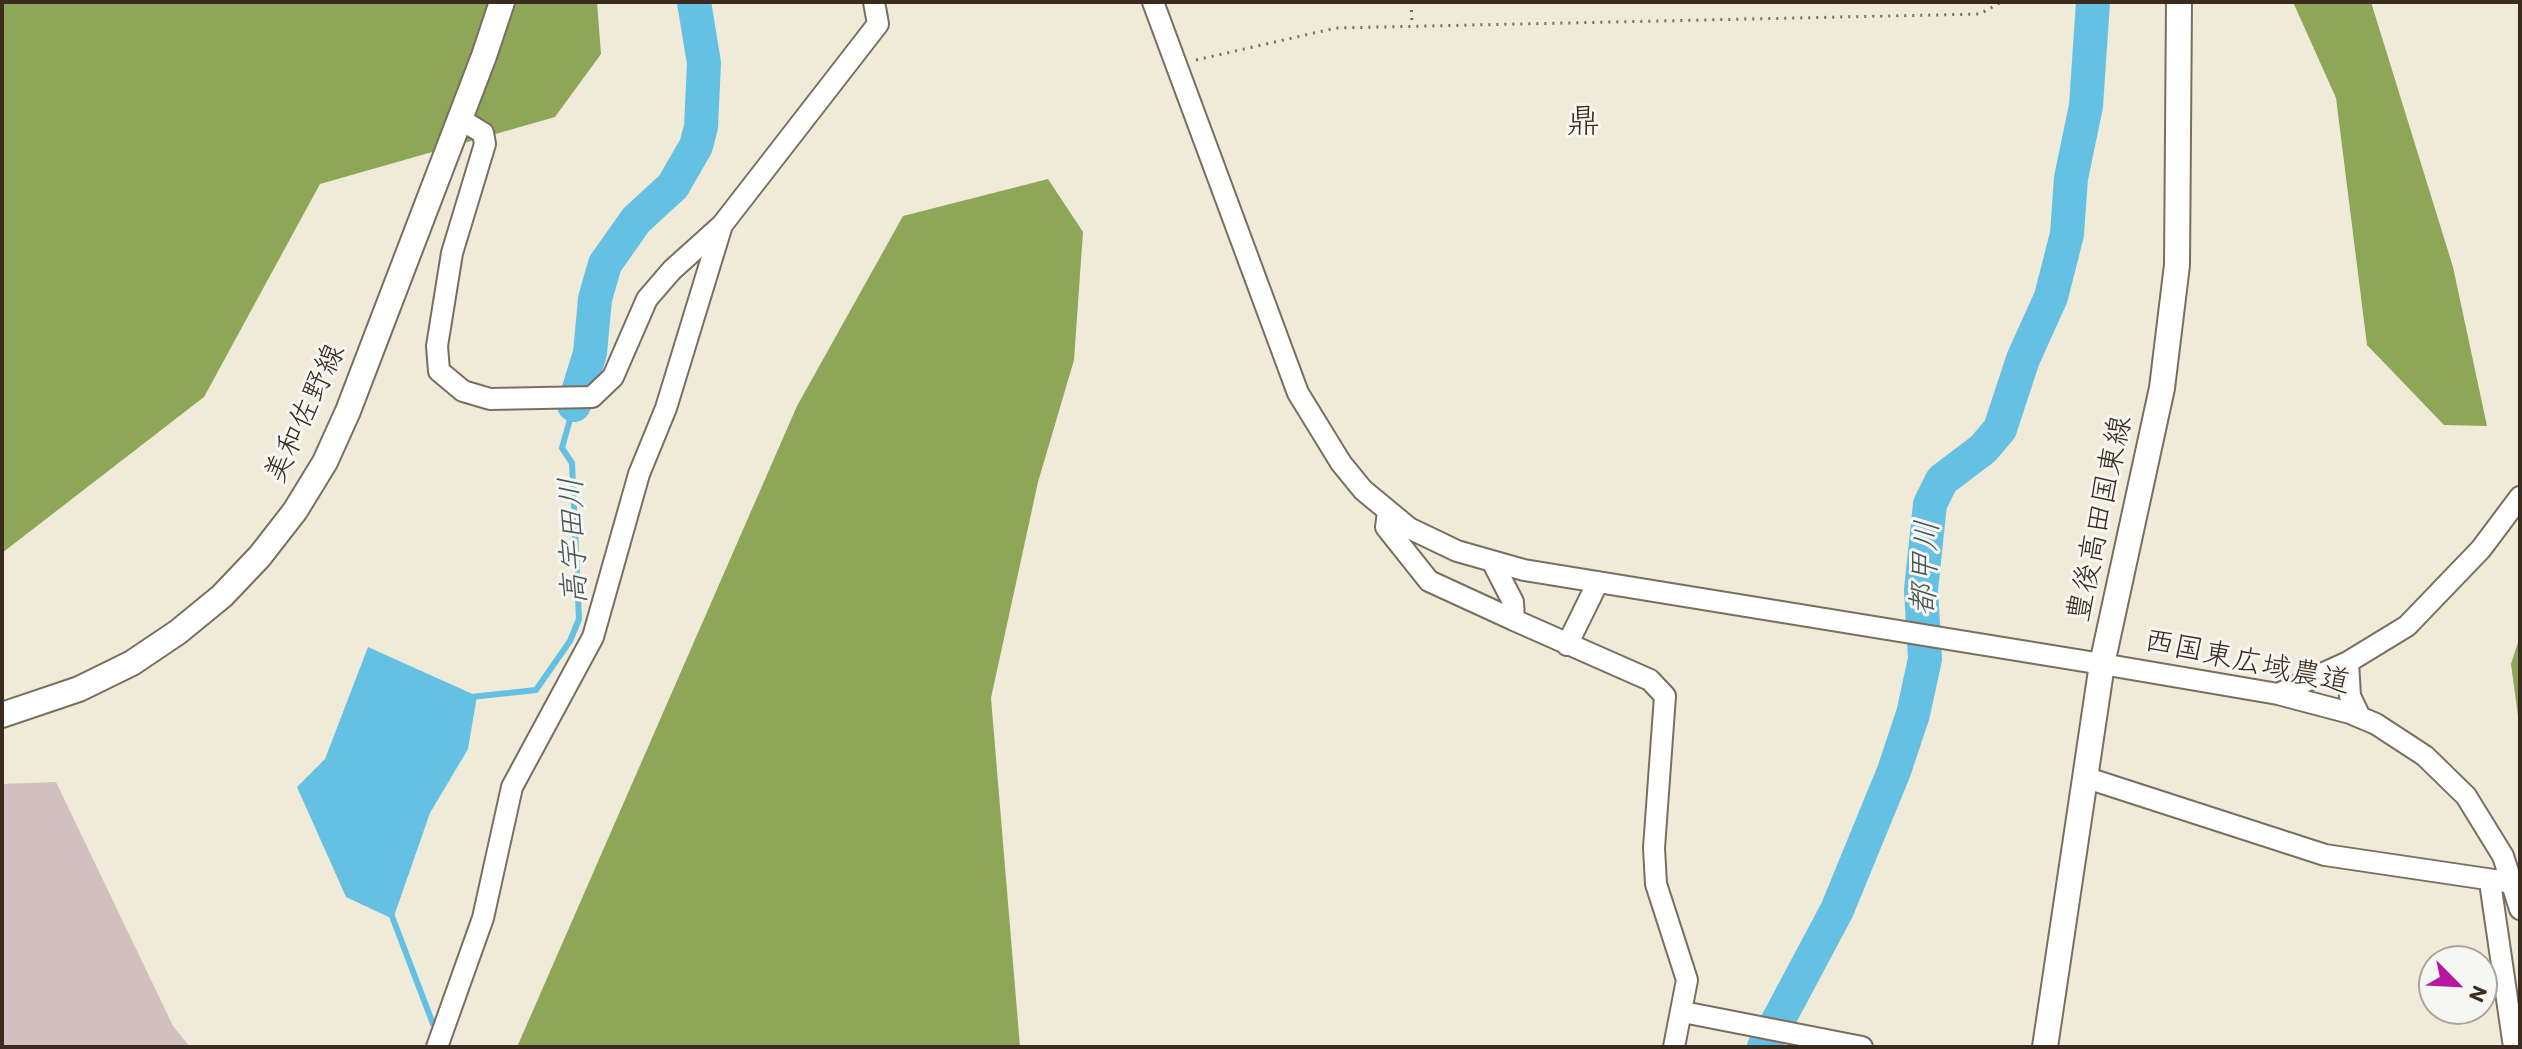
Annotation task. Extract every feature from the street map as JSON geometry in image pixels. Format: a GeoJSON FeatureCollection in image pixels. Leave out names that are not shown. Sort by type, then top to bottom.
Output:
{"type":"FeatureCollection","features":[{"type":"Feature","properties":{"kind":"main road","name":"美和佐野線"},"geometry":{"type":"LineString","coordinates":[[2,715],[79,689],[132,663],[178,632],[222,596],[260,556],[295,511],[325,462],[348,411],[502,2]]}},
{"type":"Feature","properties":{"kind":"main road","name":"豊後高田国東線"},"geometry":{"type":"LineString","coordinates":[[2045,1047],[2102,664],[2162,388],[2177,265],[2179,2]]}},
{"type":"Feature","properties":{"kind":"street"},"geometry":{"type":"LineString","coordinates":[[460,119],[483,133],[485,144],[452,253],[436,366],[452,384],[478,397],[592,397],[600,394],[613,377],[647,299],[672,270],[722,225],[878,24],[874,2]]}},
{"type":"Feature","properties":{"kind":"street"},"geometry":{"type":"LineString","coordinates":[[1153,2],[1298,393],[1341,463],[1388,512],[1386,527],[1429,581],[1650,680],[1665,696],[1654,848],[1656,884],[1685,963],[1687,980],[1674,1047]]}},
{"type":"Feature","properties":{"kind":"street"},"geometry":{"type":"LineString","coordinates":[[437,1047],[483,918],[512,787],[593,637],[639,474],[671,393],[722,225]]}},
{"type":"Feature","properties":{"kind":"street"},"geometry":{"type":"LineString","coordinates":[[2278,694],[2348,662],[2407,626],[2481,549],[2520,497]]}},
{"type":"Feature","properties":{"kind":"street","name":"西国東広域農道"},"geometry":{"type":"LineString","coordinates":[[1388,512],[1429,539],[1493,563],[2322,703],[2360,717],[2400,739],[2449,776],[2480,815],[2514,883],[2520,909]]}},
{"type":"Feature","properties":{"kind":"street"},"geometry":{"type":"LineString","coordinates":[[1493,563],[1513,602],[1514,620]]}},
{"type":"Feature","properties":{"kind":"street"},"geometry":{"type":"LineString","coordinates":[[1567,645],[1598,582]]}},
{"type":"Feature","properties":{"kind":"street"},"geometry":{"type":"LineString","coordinates":[[2348,662],[2350,696],[2360,717]]}},
{"type":"Feature","properties":{"kind":"street"},"geometry":{"type":"LineString","coordinates":[[2084,777],[2325,855],[2490,882],[2514,883]]}},
{"type":"Feature","properties":{"kind":"street"},"geometry":{"type":"LineString","coordinates":[[2490,882],[2514,1047]]}},
{"type":"Feature","properties":{"kind":"street"},"geometry":{"type":"LineString","coordinates":[[1683,1012],[1856,1046]]}},
{"type":"Feature","properties":{"kind":"path"},"geometry":{"type":"LineString","coordinates":[[1411,2],[1412,24]]}},
{"type":"Feature","properties":{"kind":"path"},"geometry":{"type":"LineString","coordinates":[[1175,64],[1245,51],[1336,28],[1980,14],[2001,2]]}},
{"type":"Feature","properties":{"kind":"shaded area"},"geometry":{"type":"Polygon","coordinates":[[[56,782],[173,1026],[190,1047],[2,1047],[2,784],[56,782]]]}},
{"type":"Feature","properties":{"kind":"green space"},"geometry":{"type":"Polygon","coordinates":[[[2,2],[597,2],[601,54],[555,117],[320,184],[204,397],[2,553],[2,2]]]}},
{"type":"Feature","properties":{"kind":"green space"},"geometry":{"type":"Polygon","coordinates":[[[2293,2],[2371,2],[2453,267],[2487,426],[2444,425],[2367,345],[2336,98],[2293,2]]]}},
{"type":"Feature","properties":{"kind":"green space"},"geometry":{"type":"Polygon","coordinates":[[[1048,179],[1083,232],[1074,360],[1038,482],[991,698],[1020,1047],[517,1047],[797,406],[903,216],[1048,179]]]}},
{"type":"Feature","properties":{"kind":"green space"},"geometry":{"type":"Polygon","coordinates":[[[2520,636],[2520,731],[2511,664],[2520,636]]]}},
{"type":"Feature","properties":{"kind":"water"},"geometry":{"type":"Polygon","coordinates":[[[368,647],[477,696],[468,749],[430,813],[393,919],[346,897],[297,787],[325,759],[368,647]]]}},
{"type":"Feature","properties":{"kind":"waterway","name":"高宇田川"},"geometry":{"type":"LineString","coordinates":[[574,405],[590,353],[595,299],[605,264],[636,220],[673,186],[696,146],[701,127],[704,63],[694,2]]}},
{"type":"Feature","properties":{"kind":"waterway","name":"都甲川"},"geometry":{"type":"LineString","coordinates":[[1764,1047],[1837,910],[1894,771],[1913,714],[1925,659],[1921,590],[1930,504],[1942,480],[1983,449],[2000,429],[2023,359],[2051,297],[2067,234],[2071,178],[2086,106],[2093,2]]}},
{"type":"Feature","properties":{"kind":"waterway","name":"高宇田川"},"geometry":{"type":"LineString","coordinates":[[471,697],[536,690],[570,641],[579,619],[572,463],[562,448],[574,405]]}},
{"type":"Feature","properties":{"kind":"waterway","name":"高宇田川"},"geometry":{"type":"LineString","coordinates":[[390,911],[433,1024]]}},
{"type":"Feature","properties":{"kind":"district","name":"鼎"},"geometry":{"type":"Point","coordinates":[1583,123]}}]}
